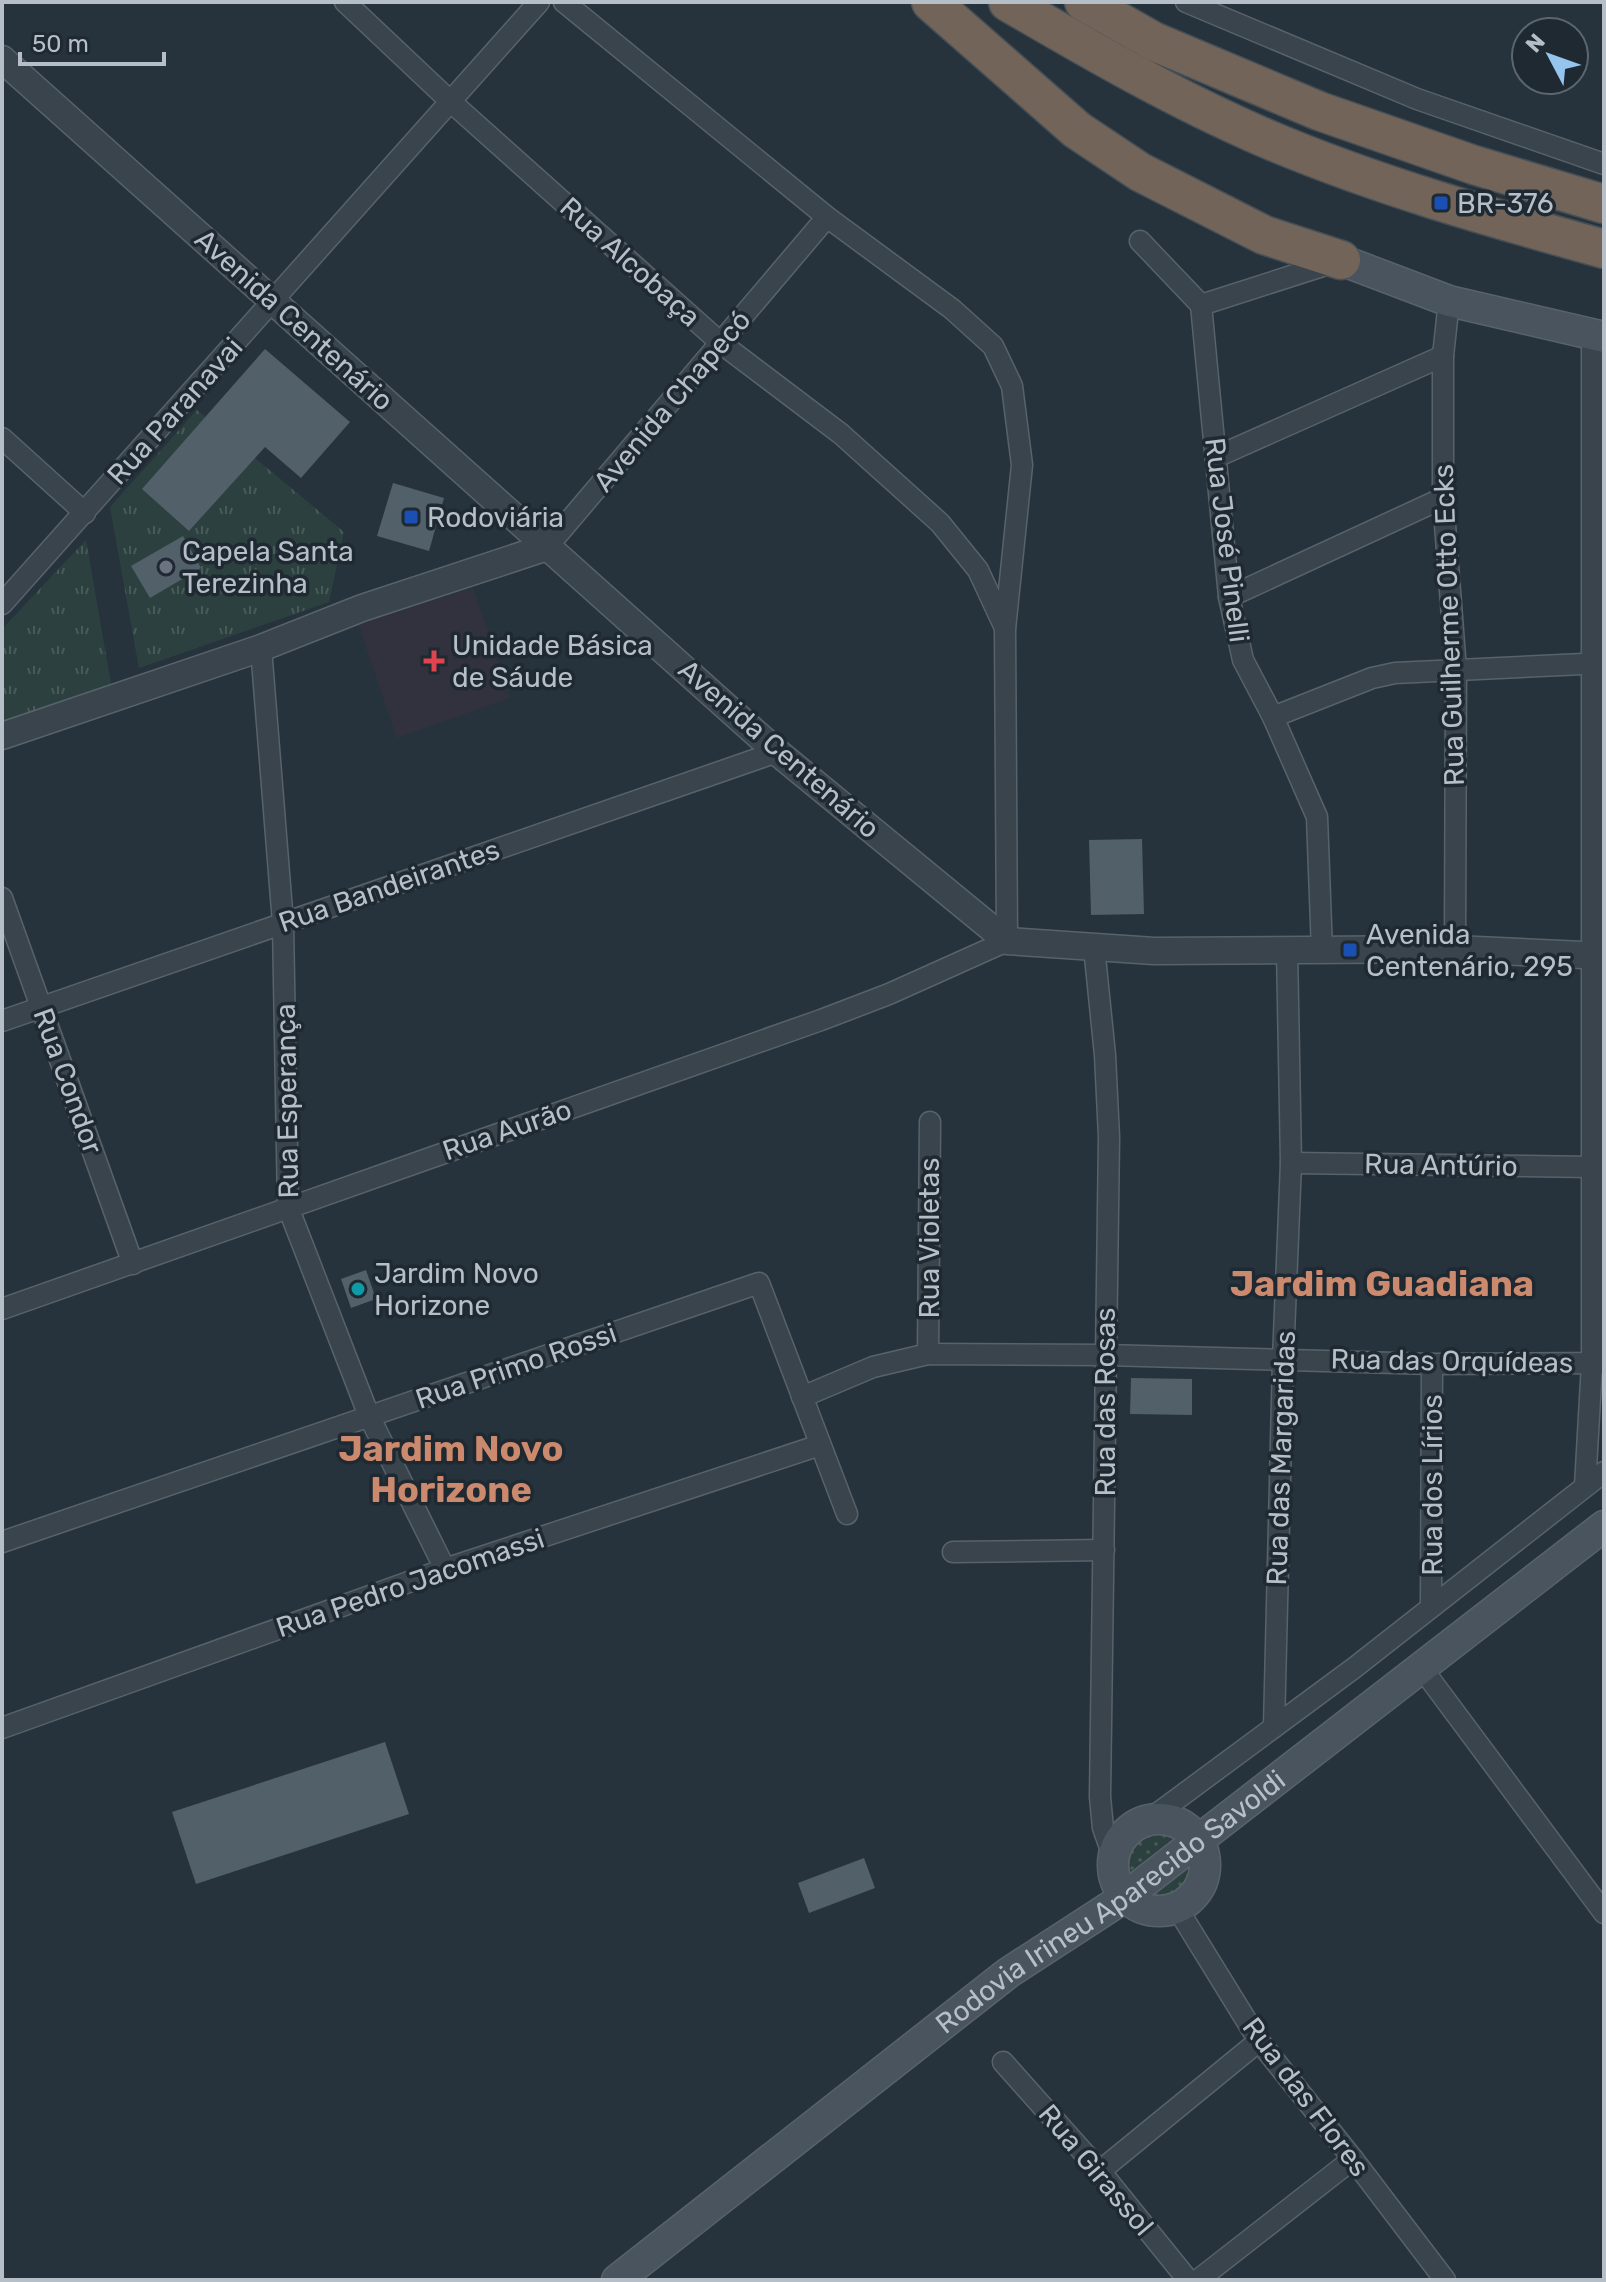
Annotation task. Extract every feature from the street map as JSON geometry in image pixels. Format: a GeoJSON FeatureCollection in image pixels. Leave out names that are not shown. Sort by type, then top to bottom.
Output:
{"type":"FeatureCollection","features":[{"type":"Feature","properties":{"kind":"highway"},"geometry":{"type":"LineString","coordinates":[[931,2],[1077,130],[1140,172],[1264,235],[1341,260]]}},
{"type":"Feature","properties":{"kind":"highway"},"geometry":{"type":"LineString","coordinates":[[1008,2],[1141,79],[1264,138],[1449,206],[1604,249]]}},
{"type":"Feature","properties":{"kind":"highway"},"geometry":{"type":"LineString","coordinates":[[1084,2],[1155,42],[1319,111],[1474,165],[1604,204]]}},
{"type":"Feature","properties":{"kind":"main road"},"geometry":{"type":"LineString","coordinates":[[1341,260],[1449,301],[1598,336]]}},
{"type":"Feature","properties":{"kind":"main road","name":"Rodovia Irineu Aparecido Savoldi"},"geometry":{"type":"LineString","coordinates":[[617,2280],[1008,1973],[1125,1897],[1604,1526]]}},
{"type":"Feature","properties":{"kind":"main road"},"geometry":{"type":"LineString","coordinates":[[1163,1818],[1188,1828],[1198,1839],[1204,1854],[1203,1878],[1191,1899],[1177,1908],[1149,1911],[1136,1906],[1116,1885],[1112,1871],[1113,1856],[1126,1832],[1137,1823],[1150,1819],[1163,1818]]}},
{"type":"Feature","properties":{"kind":"street","name":"Rua Alcobaça"},"geometry":{"type":"LineString","coordinates":[[345,2],[450,101],[722,344],[841,434],[940,523],[978,570],[1005,629]]}},
{"type":"Feature","properties":{"kind":"street","name":"Rua Paranavai"},"geometry":{"type":"LineString","coordinates":[[2,604],[539,2]]}},
{"type":"Feature","properties":{"kind":"street"},"geometry":{"type":"LineString","coordinates":[[564,2],[827,217],[952,309],[993,346],[1012,386],[1022,465],[1005,629],[1007,941],[1154,951],[1455,949],[1597,956]]}},
{"type":"Feature","properties":{"kind":"street"},"geometry":{"type":"LineString","coordinates":[[1186,2],[1417,99],[1604,164]]}},
{"type":"Feature","properties":{"kind":"street","name":"Avenida Centenário"},"geometry":{"type":"LineString","coordinates":[[2,59],[777,752],[1007,941]]}},
{"type":"Feature","properties":{"kind":"street","name":"Avenida Chapecó"},"geometry":{"type":"LineString","coordinates":[[547,547],[827,217]]}},
{"type":"Feature","properties":{"kind":"street"},"geometry":{"type":"LineString","coordinates":[[1140,241],[1201,305],[1341,260]]}},
{"type":"Feature","properties":{"kind":"street","name":"Rua Guilherme Otto Ecks"},"geometry":{"type":"LineString","coordinates":[[1449,301],[1443,356],[1443,498],[1456,670],[1455,949]]}},
{"type":"Feature","properties":{"kind":"street","name":"Rua José Pinelli"},"geometry":{"type":"LineString","coordinates":[[1201,305],[1229,597],[1243,660],[1273,717],[1317,817],[1322,951]]}},
{"type":"Feature","properties":{"kind":"street"},"geometry":{"type":"LineString","coordinates":[[1585,1486],[1598,1363],[1592,1167],[1597,956],[1598,336]]}},
{"type":"Feature","properties":{"kind":"street"},"geometry":{"type":"LineString","coordinates":[[1216,457],[1443,356]]}},
{"type":"Feature","properties":{"kind":"street"},"geometry":{"type":"LineString","coordinates":[[2,438],[85,513]]}},
{"type":"Feature","properties":{"kind":"street"},"geometry":{"type":"LineString","coordinates":[[1229,597],[1443,498]]}},
{"type":"Feature","properties":{"kind":"street"},"geometry":{"type":"LineString","coordinates":[[2,736],[261,648],[362,608],[547,547]]}},
{"type":"Feature","properties":{"kind":"street","name":"Rua Esperança"},"geometry":{"type":"LineString","coordinates":[[261,648],[283,923],[288,1207],[369,1416],[445,1569]]}},
{"type":"Feature","properties":{"kind":"street"},"geometry":{"type":"LineString","coordinates":[[1273,717],[1372,678],[1395,673],[1598,663]]}},
{"type":"Feature","properties":{"kind":"street","name":"Rua Bandeirantes"},"geometry":{"type":"LineString","coordinates":[[2,1021],[777,752]]}},
{"type":"Feature","properties":{"kind":"street","name":"Rua Condor"},"geometry":{"type":"LineString","coordinates":[[2,898],[133,1264]]}},
{"type":"Feature","properties":{"kind":"street","name":"Rua Aurão"},"geometry":{"type":"LineString","coordinates":[[2,1309],[821,1020],[889,994],[1007,941]]}},
{"type":"Feature","properties":{"kind":"street","name":"Rua das Rosas"},"geometry":{"type":"LineString","coordinates":[[1094,947],[1105,1055],[1109,1137],[1100,1797],[1103,1828],[1113,1856]]}},
{"type":"Feature","properties":{"kind":"street","name":"Rua das Margaridas"},"geometry":{"type":"LineString","coordinates":[[1274,1727],[1291,1163],[1287,949]]}},
{"type":"Feature","properties":{"kind":"street","name":"Rua Violetas"},"geometry":{"type":"LineString","coordinates":[[928,1354],[930,1122]]}},
{"type":"Feature","properties":{"kind":"street","name":"Rua Antúrio"},"geometry":{"type":"LineString","coordinates":[[1291,1163],[1592,1167]]}},
{"type":"Feature","properties":{"kind":"street","name":"Rua Primo Rossi"},"geometry":{"type":"LineString","coordinates":[[2,1542],[759,1283],[802,1397]]}},
{"type":"Feature","properties":{"kind":"street","name":"Rua das Orquídeas"},"geometry":{"type":"LineString","coordinates":[[802,1397],[873,1367],[928,1354],[1105,1355],[1432,1364],[1598,1363]]}},
{"type":"Feature","properties":{"kind":"street","name":"Rua dos Lírios"},"geometry":{"type":"LineString","coordinates":[[1431,1607],[1432,1364]]}},
{"type":"Feature","properties":{"kind":"street"},"geometry":{"type":"LineString","coordinates":[[802,1397],[847,1514]]}},
{"type":"Feature","properties":{"kind":"street","name":"Rua Pedro Jacomassi"},"geometry":{"type":"LineString","coordinates":[[2,1728],[445,1569],[820,1445]]}},
{"type":"Feature","properties":{"kind":"street"},"geometry":{"type":"LineString","coordinates":[[1150,1819],[1604,1472]]}},
{"type":"Feature","properties":{"kind":"street"},"geometry":{"type":"LineString","coordinates":[[953,1552],[1104,1550]]}},
{"type":"Feature","properties":{"kind":"street"},"geometry":{"type":"LineString","coordinates":[[1421,1667],[1604,1913]]}},
{"type":"Feature","properties":{"kind":"street","name":"Rua das Flores"},"geometry":{"type":"LineString","coordinates":[[1177,1908],[1259,2041],[1353,2159],[1441,2279]]}},
{"type":"Feature","properties":{"kind":"street"},"geometry":{"type":"LineString","coordinates":[[1100,2171],[1259,2041]]}},
{"type":"Feature","properties":{"kind":"street","name":"Rua Girassol"},"geometry":{"type":"LineString","coordinates":[[1003,2062],[1100,2171],[1188,2280]]}},
{"type":"Feature","properties":{"kind":"street"},"geometry":{"type":"LineString","coordinates":[[1198,2280],[1353,2159]]}},
{"type":"Feature","properties":{"kind":"shaded area","name":"Unidade Básica de Sáude"},"geometry":{"type":"Polygon","coordinates":[[[473,588],[510,698],[397,738],[358,624],[473,588]]]}},
{"type":"Feature","properties":{"kind":"green space"},"geometry":{"type":"Polygon","coordinates":[[[197,410],[344,532],[329,602],[139,668],[110,507],[197,410]]]}},
{"type":"Feature","properties":{"kind":"green space"},"geometry":{"type":"Polygon","coordinates":[[[86,540],[111,684],[2,723],[2,629],[86,540]]]}},
{"type":"Feature","properties":{"kind":"green space"},"geometry":{"type":"Polygon","coordinates":[[[1151,1823],[1177,1825],[1188,1833],[1120,1886],[1116,1865],[1120,1848],[1132,1834],[1151,1823]]]}},
{"type":"Feature","properties":{"kind":"green space"},"geometry":{"type":"Polygon","coordinates":[[[1199,1852],[1199,1877],[1185,1894],[1163,1903],[1137,1901],[1199,1852]]]}},
{"type":"Feature","properties":{"kind":"building"},"geometry":{"type":"Polygon","coordinates":[[[265,349],[350,422],[301,478],[265,447],[189,531],[142,489],[265,349]]]}},
{"type":"Feature","properties":{"kind":"building","name":"Rodoviária"},"geometry":{"type":"Polygon","coordinates":[[[393,483],[444,498],[429,551],[377,536],[393,483]]]}},
{"type":"Feature","properties":{"kind":"building","name":"Capela Santa Terezinha"},"geometry":{"type":"Polygon","coordinates":[[[183,536],[201,568],[150,598],[131,566],[183,536]]]}},
{"type":"Feature","properties":{"kind":"building"},"geometry":{"type":"Polygon","coordinates":[[[1142,839],[1144,914],[1091,915],[1089,840],[1142,839]]]}},
{"type":"Feature","properties":{"kind":"building","name":"Jardim Novo Horizone"},"geometry":{"type":"Polygon","coordinates":[[[366,1270],[376,1299],[351,1308],[341,1279],[366,1270]]]}},
{"type":"Feature","properties":{"kind":"building"},"geometry":{"type":"Polygon","coordinates":[[[1131,1378],[1192,1379],[1192,1415],[1130,1414],[1131,1378]]]}},
{"type":"Feature","properties":{"kind":"building"},"geometry":{"type":"Polygon","coordinates":[[[385,1742],[409,1814],[196,1884],[172,1812],[385,1742]]]}},
{"type":"Feature","properties":{"kind":"building"},"geometry":{"type":"Polygon","coordinates":[[[864,1858],[875,1888],[809,1913],[798,1883],[864,1858]]]}},
{"type":"Feature","properties":{"kind":"place","name":"BR-376"},"geometry":{"type":"Point","coordinates":[1441,203]}},
{"type":"Feature","properties":{"kind":"place","name":"Rodoviária"},"geometry":{"type":"Point","coordinates":[411,517]}},
{"type":"Feature","properties":{"kind":"place","name":"Capela Santa Terezinha"},"geometry":{"type":"Point","coordinates":[166,567]}},
{"type":"Feature","properties":{"kind":"place","name":"Unidade Básica de Sáude"},"geometry":{"type":"Point","coordinates":[434,661]}},
{"type":"Feature","properties":{"kind":"place","name":"Avenida Centenário, 295"},"geometry":{"type":"Point","coordinates":[1350,950]}},
{"type":"Feature","properties":{"kind":"place","name":"Jardim Novo Horizone"},"geometry":{"type":"Point","coordinates":[358,1289]}},
{"type":"Feature","properties":{"kind":"district","name":"Jardim Guadiana"},"geometry":{"type":"Point","coordinates":[1382,1283]}},
{"type":"Feature","properties":{"kind":"district","name":"Jardim Novo Horizone"},"geometry":{"type":"Point","coordinates":[451,1468]}}]}
